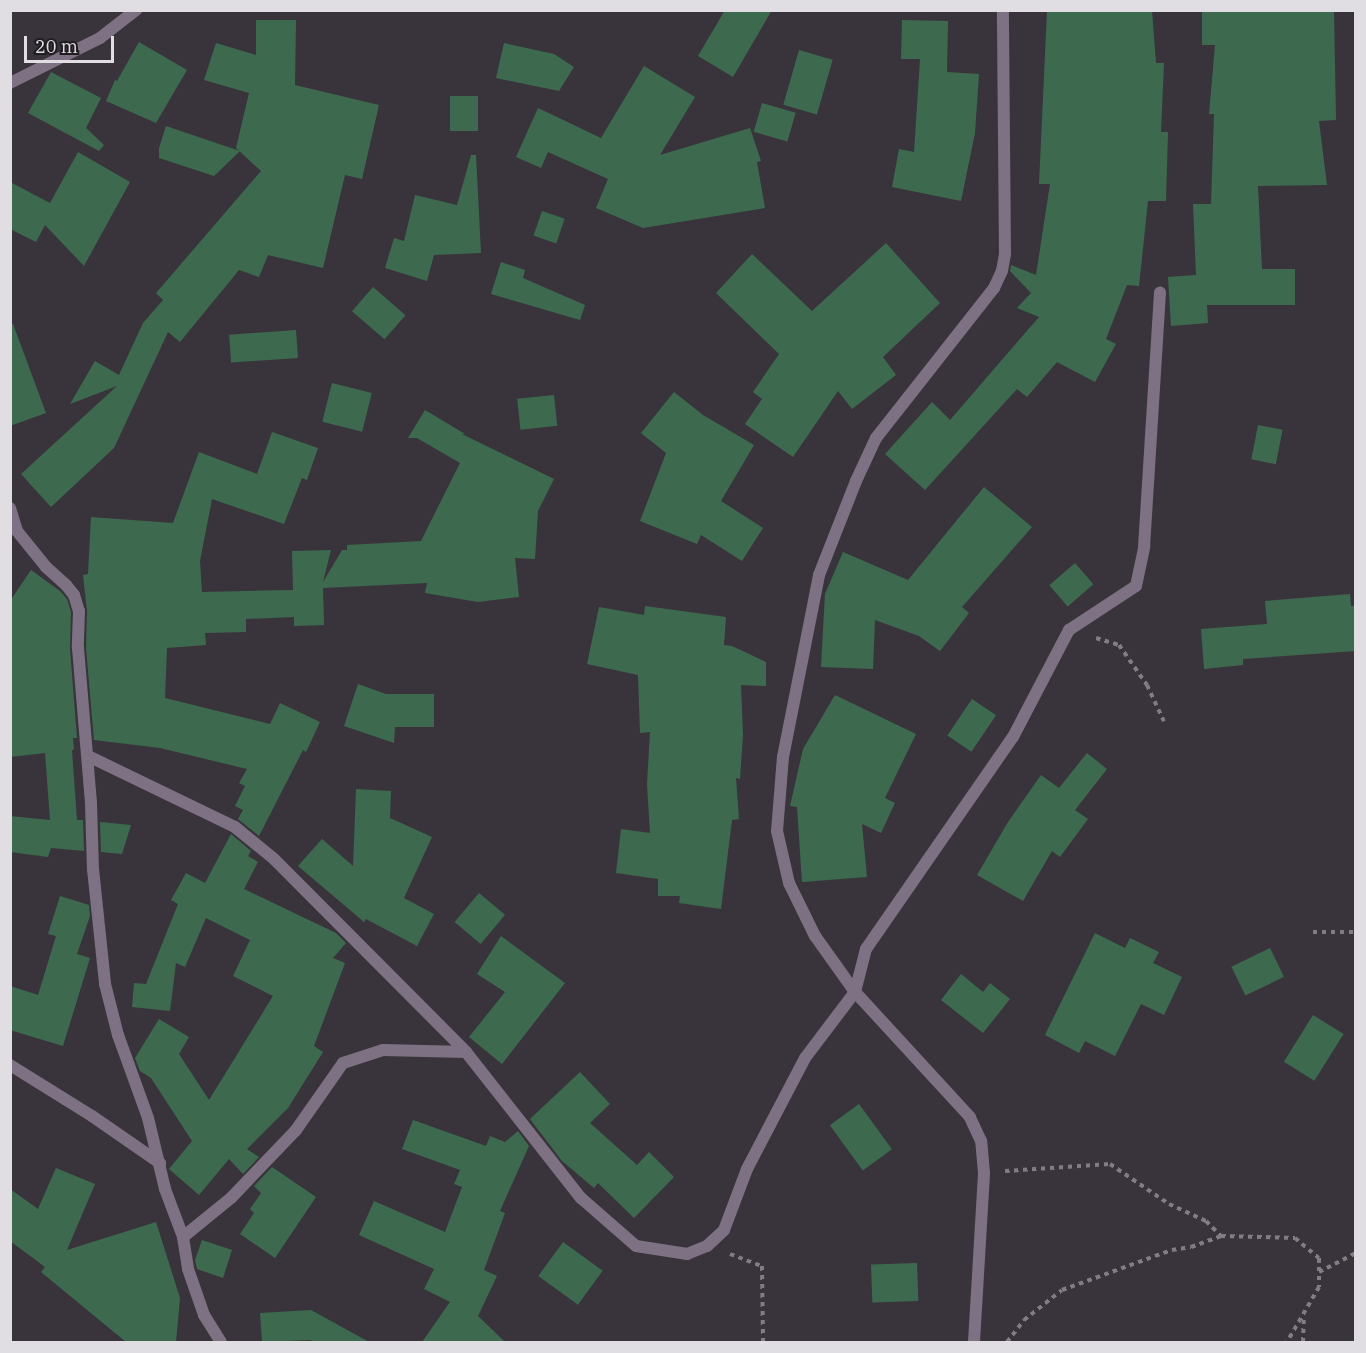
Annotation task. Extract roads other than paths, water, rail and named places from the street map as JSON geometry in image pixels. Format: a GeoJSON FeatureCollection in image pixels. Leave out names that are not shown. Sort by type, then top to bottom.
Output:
{"type":"FeatureCollection","features":[{"type":"Feature","properties":{"kind":"street"},"geometry":{"type":"LineString","coordinates":[[10,83],[100,38],[136,10]]}},
{"type":"Feature","properties":{"kind":"street"},"geometry":{"type":"LineString","coordinates":[[974,1342],[984,1173],[981,1141],[970,1117],[855,992],[815,936],[789,883],[777,831],[783,757],[819,575],[876,438],[994,288],[1002,271],[1005,255],[1003,10]]}},
{"type":"Feature","properties":{"kind":"street"},"geometry":{"type":"LineString","coordinates":[[88,756],[235,827],[274,859],[466,1052],[581,1198],[636,1246],[687,1254],[707,1246],[724,1230],[747,1169],[805,1058],[855,992],[866,949],[1013,737],[1070,630],[1136,586],[1144,547],[1160,293]]}},
{"type":"Feature","properties":{"kind":"street"},"geometry":{"type":"LineString","coordinates":[[10,508],[17,531],[46,567],[74,595],[79,611],[78,648],[88,756],[93,869],[105,984],[118,1035],[148,1118],[165,1189],[183,1237],[188,1269],[204,1316],[221,1342]]}},
{"type":"Feature","properties":{"kind":"street"},"geometry":{"type":"LineString","coordinates":[[183,1237],[231,1198],[296,1130],[343,1063],[383,1050],[466,1052]]}},
{"type":"Feature","properties":{"kind":"street"},"geometry":{"type":"LineString","coordinates":[[10,1065],[92,1116],[160,1163]]}}]}
